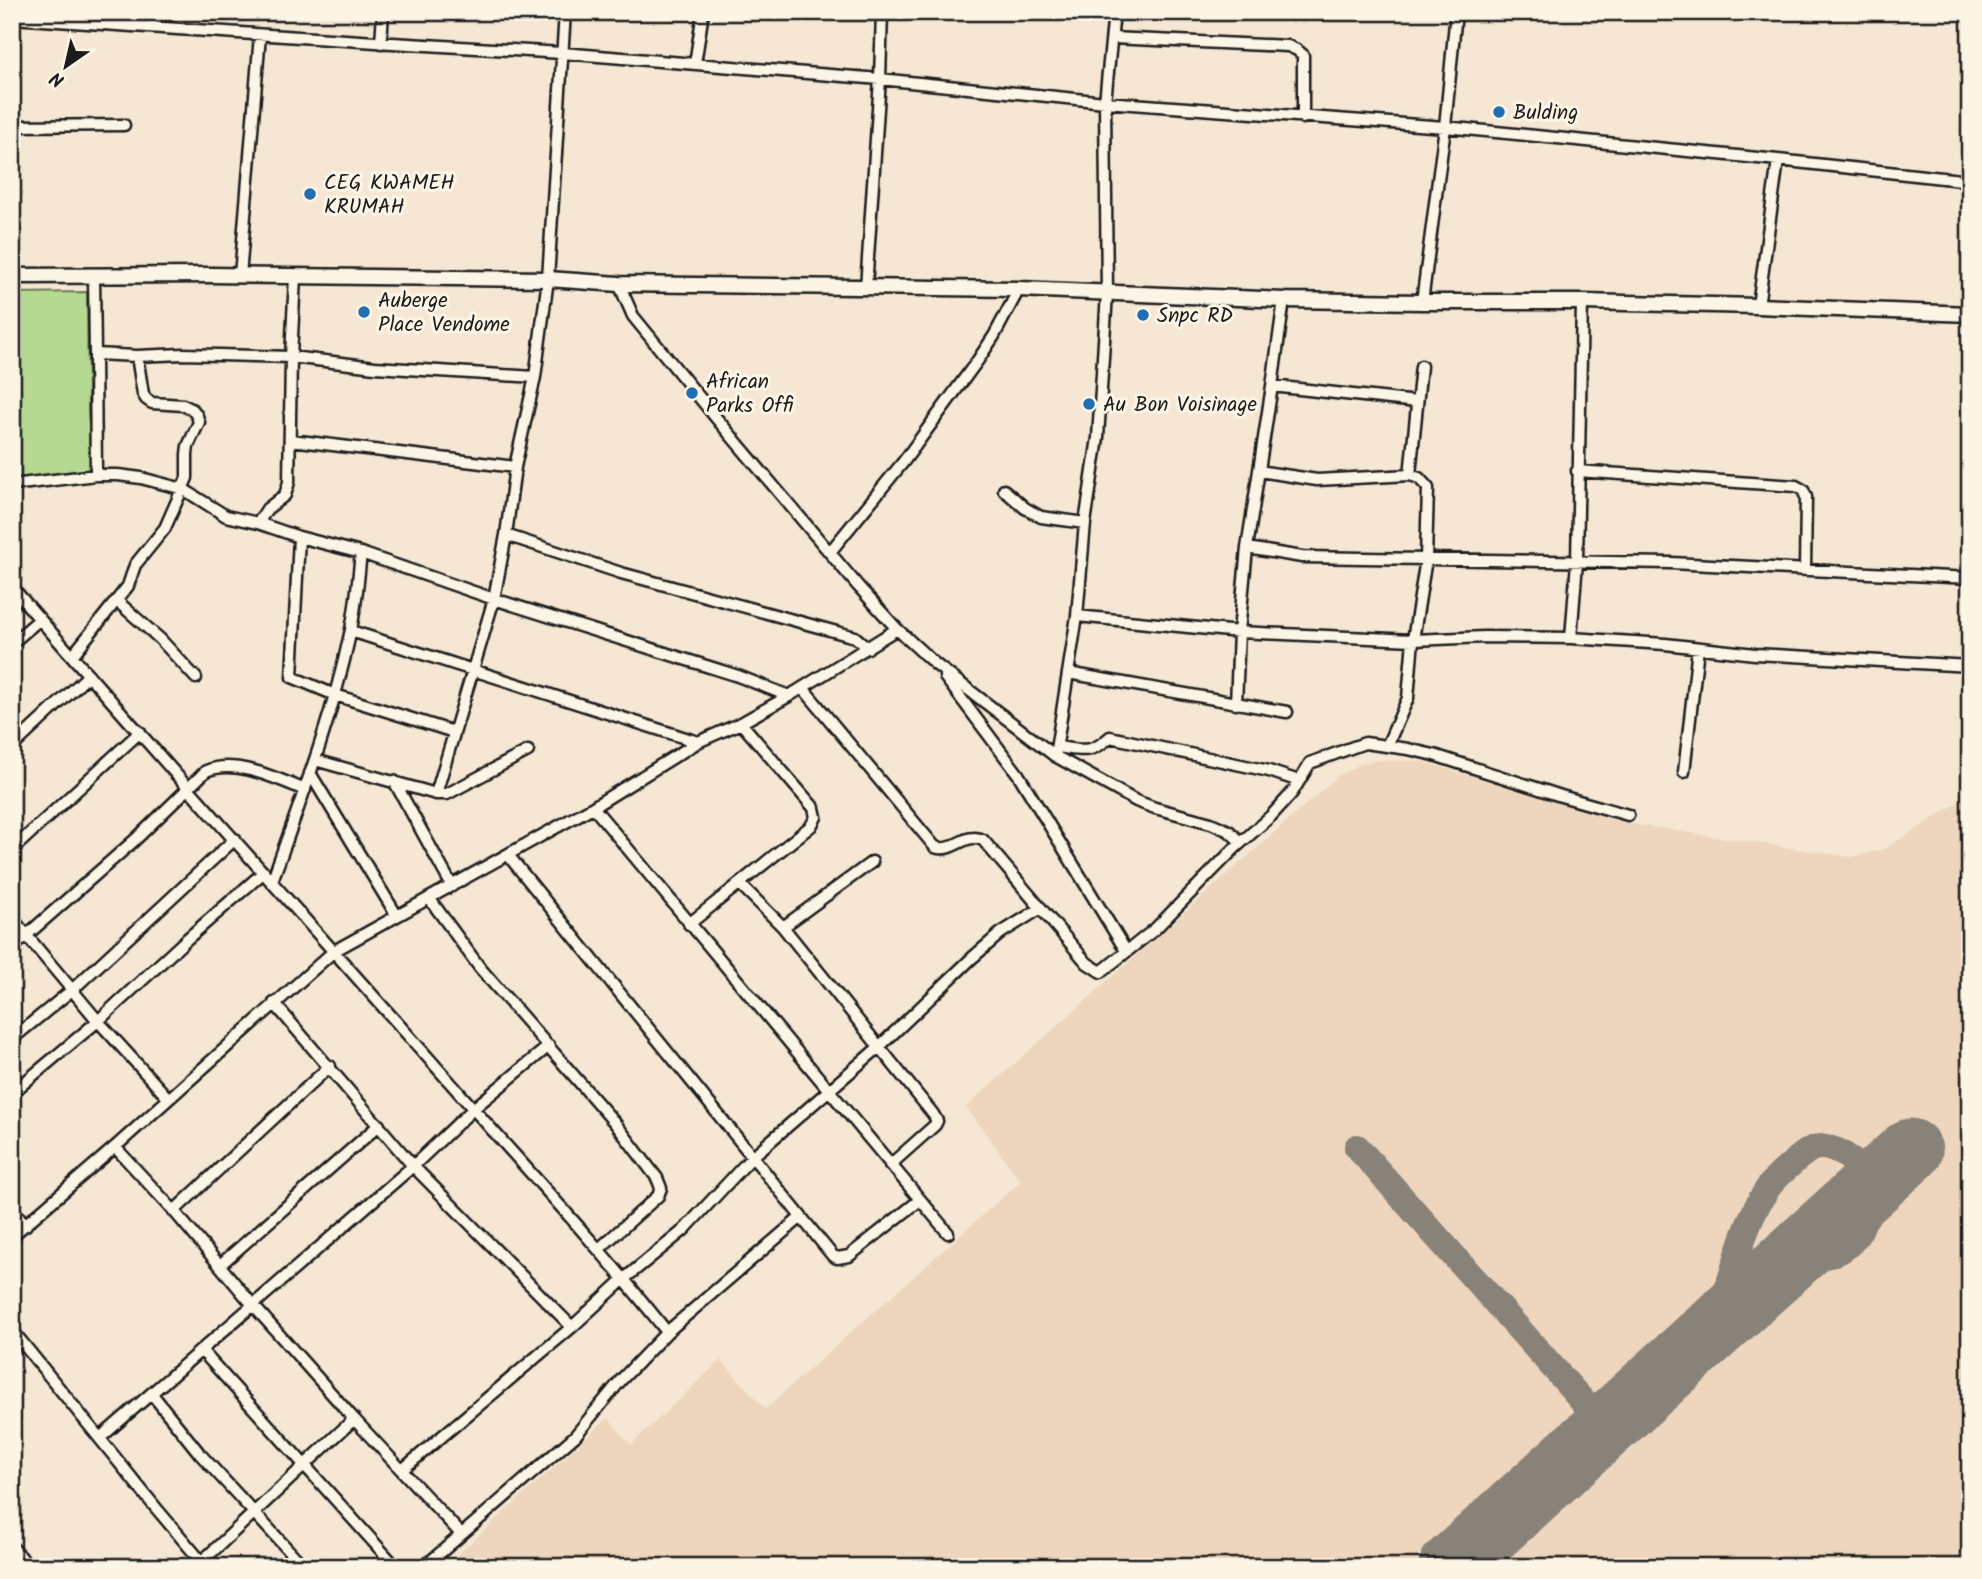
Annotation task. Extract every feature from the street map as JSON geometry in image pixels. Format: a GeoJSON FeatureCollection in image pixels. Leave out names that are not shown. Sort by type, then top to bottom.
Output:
{"type":"FeatureCollection","features":[{"type":"Feature","properties":{"kind":"highway"},"geometry":{"type":"LineString","coordinates":[[12,276],[548,279],[619,284],[1019,289],[1284,300],[1582,302],[1970,314]]}},
{"type":"Feature","properties":{"kind":"street"},"geometry":{"type":"LineString","coordinates":[[151,12],[151,27]]}},
{"type":"Feature","properties":{"kind":"street"},"geometry":{"type":"LineString","coordinates":[[381,43],[383,12]]}},
{"type":"Feature","properties":{"kind":"street"},"geometry":{"type":"LineString","coordinates":[[436,794],[494,599],[515,467],[535,377],[548,279],[565,12]]}},
{"type":"Feature","properties":{"kind":"street"},"geometry":{"type":"LineString","coordinates":[[695,64],[703,12]]}},
{"type":"Feature","properties":{"kind":"street"},"geometry":{"type":"LineString","coordinates":[[866,288],[882,12]]}},
{"type":"Feature","properties":{"kind":"street"},"geometry":{"type":"LineString","coordinates":[[1056,752],[1077,615],[1084,523],[1098,438],[1107,293],[1105,102],[1114,12]]}},
{"type":"Feature","properties":{"kind":"street"},"geometry":{"type":"LineString","coordinates":[[1422,302],[1445,127],[1456,12]]}},
{"type":"Feature","properties":{"kind":"street"},"geometry":{"type":"LineString","coordinates":[[12,18],[562,53],[880,79],[1105,102],[1445,127],[1970,181]]}},
{"type":"Feature","properties":{"kind":"street"},"geometry":{"type":"LineString","coordinates":[[240,276],[260,35]]}},
{"type":"Feature","properties":{"kind":"street"},"geometry":{"type":"LineString","coordinates":[[1112,38],[1288,46],[1303,55],[1303,118]]}},
{"type":"Feature","properties":{"kind":"street"},"geometry":{"type":"LineString","coordinates":[[12,126],[124,125]]}},
{"type":"Feature","properties":{"kind":"street"},"geometry":{"type":"LineString","coordinates":[[1758,306],[1778,160]]}},
{"type":"Feature","properties":{"kind":"street"},"geometry":{"type":"LineString","coordinates":[[94,276],[96,475]]}},
{"type":"Feature","properties":{"kind":"street"},"geometry":{"type":"LineString","coordinates":[[258,523],[267,509],[285,495],[289,482],[295,277]]}},
{"type":"Feature","properties":{"kind":"street"},"geometry":{"type":"LineString","coordinates":[[619,284],[636,320],[830,552],[897,629],[935,664],[1056,752],[1136,802],[1211,823],[1229,831],[1241,842]]}},
{"type":"Feature","properties":{"kind":"street"},"geometry":{"type":"LineString","coordinates":[[830,552],[904,461],[978,360],[1019,289]]}},
{"type":"Feature","properties":{"kind":"street"},"geometry":{"type":"LineString","coordinates":[[1236,704],[1247,548],[1284,300]]}},
{"type":"Feature","properties":{"kind":"street"},"geometry":{"type":"LineString","coordinates":[[1571,638],[1577,562],[1582,302]]}},
{"type":"Feature","properties":{"kind":"street"},"geometry":{"type":"LineString","coordinates":[[95,354],[291,357],[375,367],[535,377]]}},
{"type":"Feature","properties":{"kind":"street"},"geometry":{"type":"LineString","coordinates":[[72,656],[128,586],[135,565],[164,528],[187,478],[188,446],[199,422],[197,416],[183,405],[152,403],[146,399],[137,356]]}},
{"type":"Feature","properties":{"kind":"street"},"geometry":{"type":"LineString","coordinates":[[1410,475],[1420,366]]}},
{"type":"Feature","properties":{"kind":"street"},"geometry":{"type":"LineString","coordinates":[[1272,386],[1417,402]]}},
{"type":"Feature","properties":{"kind":"street"},"geometry":{"type":"LineString","coordinates":[[291,440],[515,467]]}},
{"type":"Feature","properties":{"kind":"street"},"geometry":{"type":"LineString","coordinates":[[1259,471],[1317,480],[1410,475],[1419,478],[1428,488],[1426,559],[1413,640],[1408,698],[1387,746]]}},
{"type":"Feature","properties":{"kind":"street"},"geometry":{"type":"LineString","coordinates":[[1577,471],[1796,486],[1803,490],[1806,497],[1805,570]]}},
{"type":"Feature","properties":{"kind":"street"},"geometry":{"type":"LineString","coordinates":[[12,485],[96,475],[130,477],[183,489],[226,516],[361,553],[494,599],[738,676],[789,696]]}},
{"type":"Feature","properties":{"kind":"street"},"geometry":{"type":"LineString","coordinates":[[1004,490],[1025,508],[1041,517],[1084,523]]}},
{"type":"Feature","properties":{"kind":"street"},"geometry":{"type":"LineString","coordinates":[[506,535],[621,573],[855,637],[868,648]]}},
{"type":"Feature","properties":{"kind":"street"},"geometry":{"type":"LineString","coordinates":[[299,537],[291,674],[296,680],[335,695],[454,732]]}},
{"type":"Feature","properties":{"kind":"street"},"geometry":{"type":"LineString","coordinates":[[1247,548],[1292,556],[1671,563],[1970,578]]}},
{"type":"Feature","properties":{"kind":"street"},"geometry":{"type":"LineString","coordinates":[[272,881],[316,760],[335,695],[351,631],[361,553]]}},
{"type":"Feature","properties":{"kind":"street"},"geometry":{"type":"LineString","coordinates":[[12,587],[187,788],[599,1249],[667,1332]]}},
{"type":"Feature","properties":{"kind":"street"},"geometry":{"type":"LineString","coordinates":[[117,601],[160,639],[196,678]]}},
{"type":"Feature","properties":{"kind":"street"},"geometry":{"type":"LineString","coordinates":[[1077,615],[1239,632],[1413,640],[1571,638],[1665,644],[1755,654],[1970,666]]}},
{"type":"Feature","properties":{"kind":"street"},"geometry":{"type":"LineString","coordinates":[[12,643],[40,619]]}},
{"type":"Feature","properties":{"kind":"street"},"geometry":{"type":"LineString","coordinates":[[12,1236],[334,951],[593,807],[698,742],[741,723],[803,688],[897,629]]}},
{"type":"Feature","properties":{"kind":"street"},"geometry":{"type":"LineString","coordinates":[[351,631],[698,742]]}},
{"type":"Feature","properties":{"kind":"street"},"geometry":{"type":"LineString","coordinates":[[1684,772],[1698,648]]}},
{"type":"Feature","properties":{"kind":"street"},"geometry":{"type":"LineString","coordinates":[[935,664],[1018,774],[1126,951]]}},
{"type":"Feature","properties":{"kind":"street"},"geometry":{"type":"LineString","coordinates":[[1068,673],[1287,712]]}},
{"type":"Feature","properties":{"kind":"street"},"geometry":{"type":"LineString","coordinates":[[12,747],[89,676]]}},
{"type":"Feature","properties":{"kind":"street"},"geometry":{"type":"LineString","coordinates":[[803,688],[934,847],[950,848],[970,837],[983,840],[1087,963],[1103,972],[1155,929],[1241,842],[1272,815],[1292,793],[1304,770],[1316,760],[1365,743],[1408,749],[1461,763],[1628,815]]}},
{"type":"Feature","properties":{"kind":"street"},"geometry":{"type":"LineString","coordinates":[[689,924],[811,826],[816,817],[814,808],[741,723]]}},
{"type":"Feature","properties":{"kind":"street"},"geometry":{"type":"LineString","coordinates":[[12,850],[140,732]]}},
{"type":"Feature","properties":{"kind":"street"},"geometry":{"type":"LineString","coordinates":[[1056,752],[1093,750],[1110,737],[1269,771],[1299,781]]}},
{"type":"Feature","properties":{"kind":"street"},"geometry":{"type":"LineString","coordinates":[[316,760],[436,794],[447,794],[527,751]]}},
{"type":"Feature","properties":{"kind":"street"},"geometry":{"type":"LineString","coordinates":[[12,948],[136,839],[206,771],[226,766],[268,775],[305,790]]}},
{"type":"Feature","properties":{"kind":"street"},"geometry":{"type":"LineString","coordinates":[[310,773],[397,916]]}},
{"type":"Feature","properties":{"kind":"street"},"geometry":{"type":"LineString","coordinates":[[394,781],[452,886]]}},
{"type":"Feature","properties":{"kind":"street"},"geometry":{"type":"LineString","coordinates":[[593,807],[948,1233]]}},
{"type":"Feature","properties":{"kind":"street"},"geometry":{"type":"LineString","coordinates":[[12,1039],[72,990],[235,839]]}},
{"type":"Feature","properties":{"kind":"street"},"geometry":{"type":"LineString","coordinates":[[508,855],[832,1255],[843,1258],[858,1249],[920,1200]]}},
{"type":"Feature","properties":{"kind":"street"},"geometry":{"type":"LineString","coordinates":[[783,927],[872,862]]}},
{"type":"Feature","properties":{"kind":"street"},"geometry":{"type":"LineString","coordinates":[[12,1093],[98,1021],[264,872]]}},
{"type":"Feature","properties":{"kind":"street"},"geometry":{"type":"LineString","coordinates":[[740,884],[783,927],[937,1121],[890,1165]]}},
{"type":"Feature","properties":{"kind":"street"},"geometry":{"type":"LineString","coordinates":[[429,898],[480,968],[615,1123],[657,1178],[661,1188],[658,1196],[599,1249]]}},
{"type":"Feature","properties":{"kind":"street"},"geometry":{"type":"LineString","coordinates":[[402,1470],[696,1218],[752,1157],[879,1047],[991,941],[1041,908]]}},
{"type":"Feature","properties":{"kind":"street"},"geometry":{"type":"LineString","coordinates":[[12,918],[98,1021],[168,1098]]}},
{"type":"Feature","properties":{"kind":"street"},"geometry":{"type":"LineString","coordinates":[[274,1003],[413,1166],[572,1327]]}},
{"type":"Feature","properties":{"kind":"street"},"geometry":{"type":"LineString","coordinates":[[100,1438],[549,1046]]}},
{"type":"Feature","properties":{"kind":"street"},"geometry":{"type":"LineString","coordinates":[[174,1211],[330,1066]]}},
{"type":"Feature","properties":{"kind":"street"},"geometry":{"type":"LineString","coordinates":[[220,1265],[379,1125]]}},
{"type":"Feature","properties":{"kind":"street"},"geometry":{"type":"LineString","coordinates":[[115,1147],[354,1419],[461,1534]]}},
{"type":"Feature","properties":{"kind":"street"},"geometry":{"type":"LineString","coordinates":[[12,1209],[26,1225]]}},
{"type":"Feature","properties":{"kind":"street"},"geometry":{"type":"LineString","coordinates":[[424,1567],[575,1436],[621,1380],[667,1332],[800,1218]]}},
{"type":"Feature","properties":{"kind":"street"},"geometry":{"type":"LineString","coordinates":[[14,1334],[201,1565],[354,1419]]}},
{"type":"Feature","properties":{"kind":"street"},"geometry":{"type":"LineString","coordinates":[[201,1350],[396,1567]]}},
{"type":"Feature","properties":{"kind":"street"},"geometry":{"type":"LineString","coordinates":[[152,1394],[190,1442],[304,1567]]}},
{"type":"Feature","properties":{"kind":"street"},"geometry":{"type":"LineString","coordinates":[[12,1547],[30,1567]]}},
{"type":"Feature","properties":{"kind":"shaded area"},"geometry":{"type":"Polygon","coordinates":[[[1382,760],[1420,761],[1632,824],[1851,857],[1885,849],[1970,795],[1970,1567],[444,1567],[608,1418],[631,1445],[721,1360],[765,1409],[1021,1181],[966,1107],[1338,776],[1362,763],[1382,760]]]}},
{"type":"Feature","properties":{"kind":"green space"},"geometry":{"type":"Polygon","coordinates":[[[87,292],[88,413],[92,464],[85,472],[12,479],[12,293],[87,292]]]}},
{"type":"Feature","properties":{"kind":"taxiway"},"geometry":{"type":"LineString","coordinates":[[1357,1147],[1606,1427]]}},
{"type":"Feature","properties":{"kind":"taxiway"},"geometry":{"type":"LineString","coordinates":[[1708,1335],[1724,1300],[1748,1225],[1769,1187],[1783,1171],[1810,1150],[1823,1147],[1843,1154],[1862,1176],[1866,1191],[1867,1207],[1857,1236],[1834,1254],[1790,1261]]}},
{"type":"Feature","properties":{"kind":"runway"},"geometry":{"type":"LineString","coordinates":[[1451,1567],[1910,1151]]}},
{"type":"Feature","properties":{"kind":"place","name":"Bulding"},"geometry":{"type":"Point","coordinates":[1499,112]}},
{"type":"Feature","properties":{"kind":"place","name":"CEG KWAMEH KRUMAH"},"geometry":{"type":"Point","coordinates":[310,194]}},
{"type":"Feature","properties":{"kind":"place","name":"Auberge Place Vendome"},"geometry":{"type":"Point","coordinates":[364,312]}},
{"type":"Feature","properties":{"kind":"place","name":"Snpc RD"},"geometry":{"type":"Point","coordinates":[1143,315]}},
{"type":"Feature","properties":{"kind":"place","name":"African Parks Offi"},"geometry":{"type":"Point","coordinates":[692,393]}},
{"type":"Feature","properties":{"kind":"place","name":"Au Bon Voisinage"},"geometry":{"type":"Point","coordinates":[1089,404]}}]}
